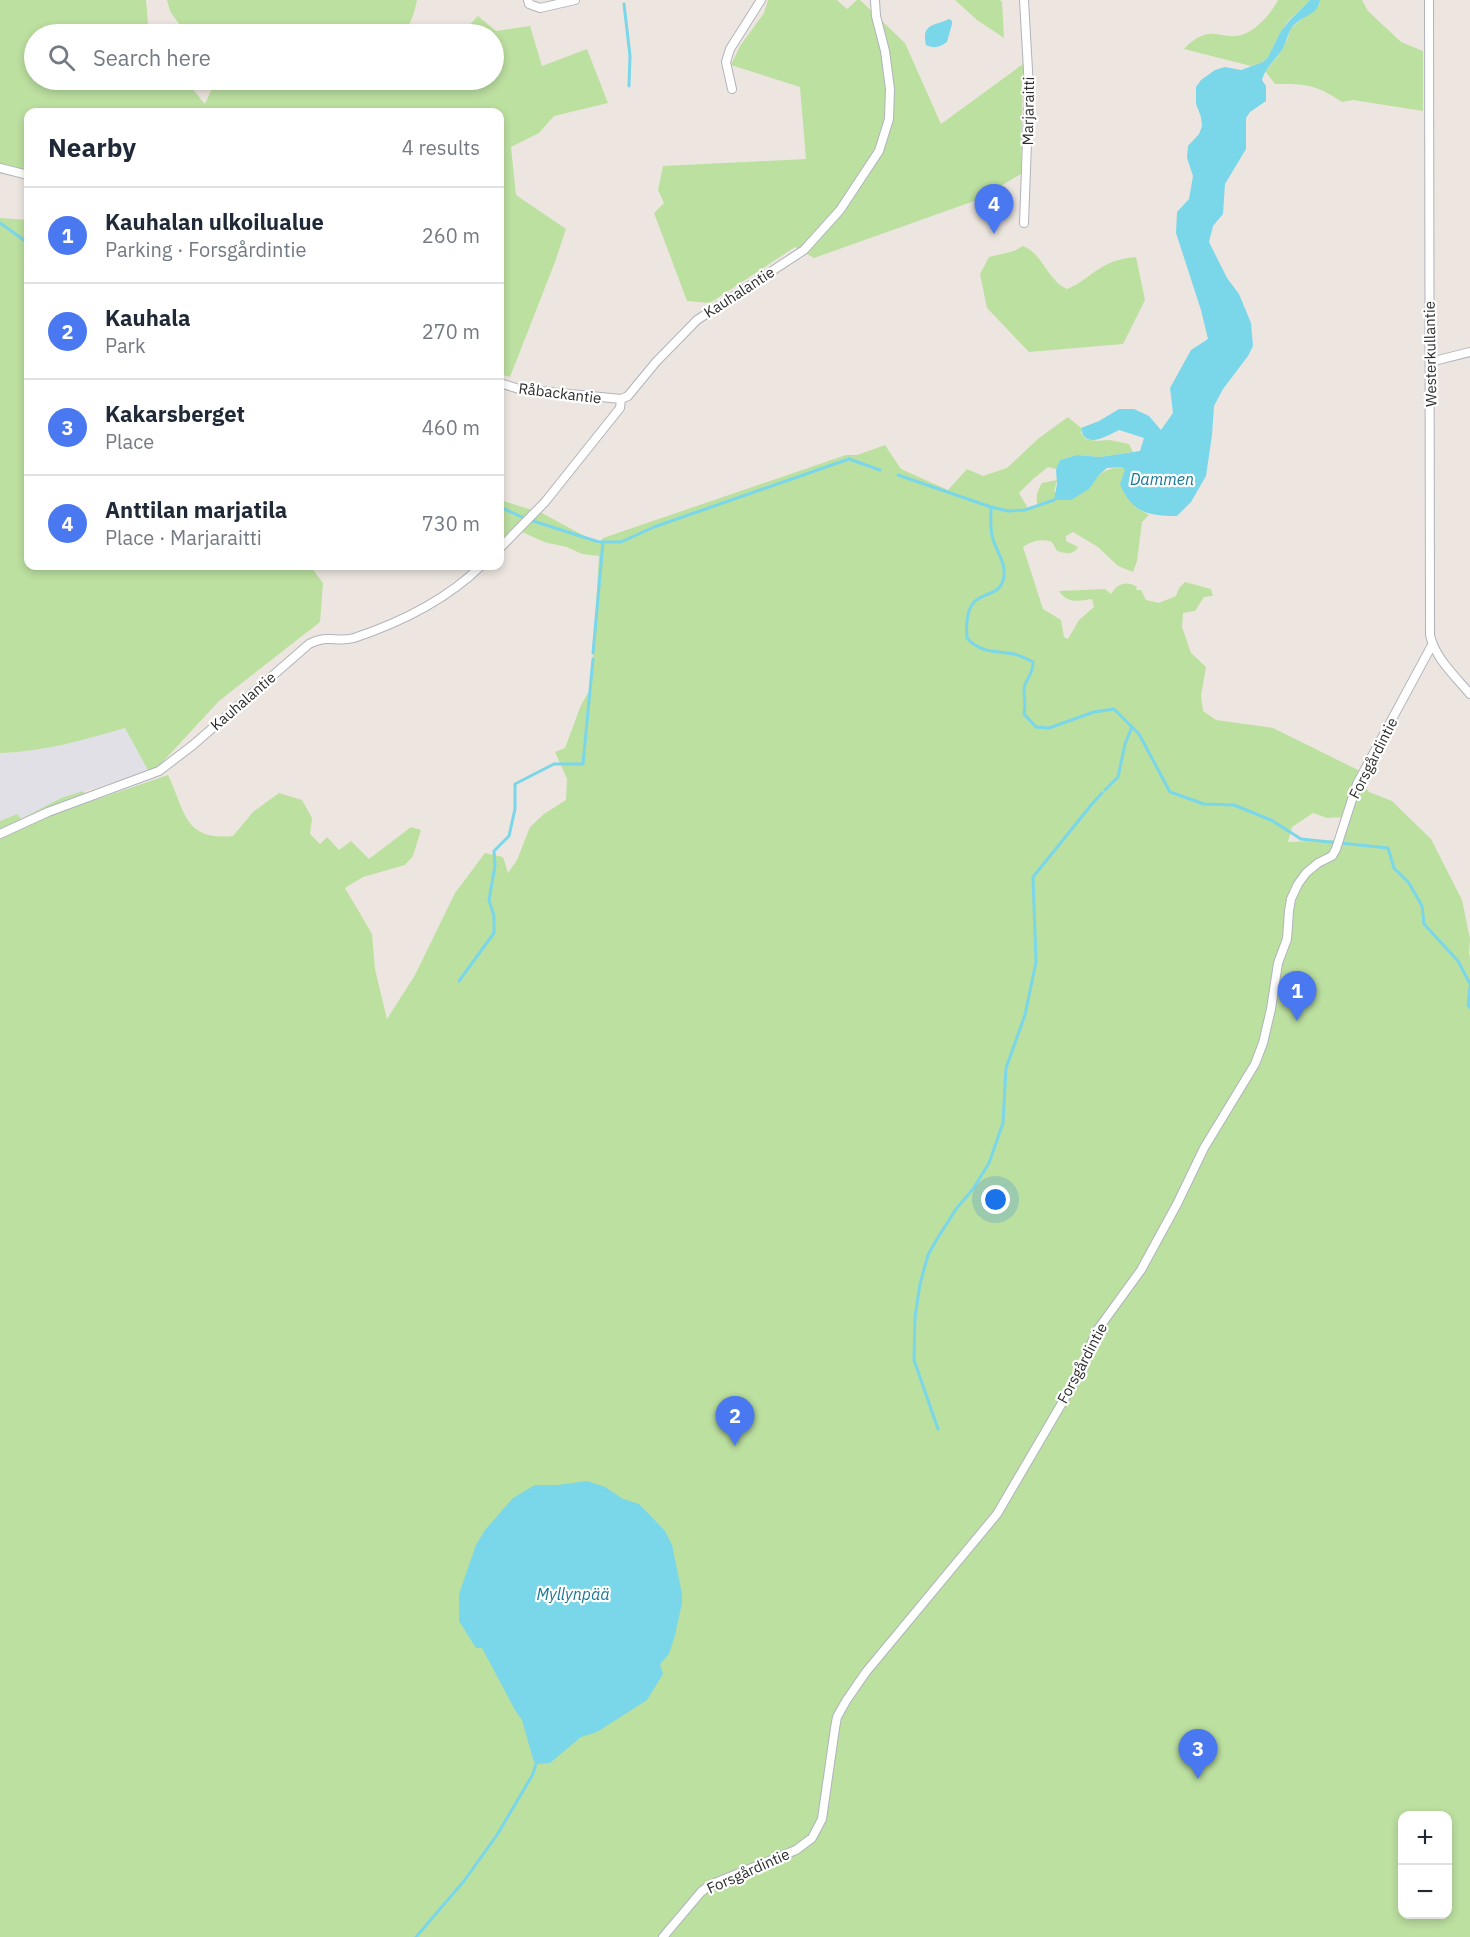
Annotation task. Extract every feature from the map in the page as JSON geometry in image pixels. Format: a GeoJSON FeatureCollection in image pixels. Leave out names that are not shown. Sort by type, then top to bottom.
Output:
{"type":"FeatureCollection","features":[{"type":"Feature","properties":{"kind":"street"},"geometry":{"type":"LineString","coordinates":[[528,0],[529,4],[540,8],[575,0]]}},
{"type":"Feature","properties":{"kind":"street"},"geometry":{"type":"LineString","coordinates":[[732,89],[726,62],[730,49],[762,0]]}},
{"type":"Feature","properties":{"kind":"street","name":"Kauhalantie"},"geometry":{"type":"LineString","coordinates":[[504,544],[545,502],[620,408],[621,399],[628,396],[656,362],[696,320],[804,250],[840,210],[879,151],[889,118],[890,89],[875,0]]}},
{"type":"Feature","properties":{"kind":"street","name":"Marjaraitti"},"geometry":{"type":"LineString","coordinates":[[1024,0],[1029,88],[1024,223]]}},
{"type":"Feature","properties":{"kind":"street","name":"Westerkullantie"},"geometry":{"type":"LineString","coordinates":[[1429,0],[1429,566],[1432,645]]}},
{"type":"Feature","properties":{"kind":"street"},"geometry":{"type":"LineString","coordinates":[[0,168],[24,174]]}},
{"type":"Feature","properties":{"kind":"street"},"geometry":{"type":"LineString","coordinates":[[1430,362],[1470,352]]}},
{"type":"Feature","properties":{"kind":"street","name":"Råbackantie"},"geometry":{"type":"LineString","coordinates":[[504,384],[519,389],[621,399]]}},
{"type":"Feature","properties":{"kind":"street","name":"Kauhalantie"},"geometry":{"type":"LineString","coordinates":[[0,834],[48,812],[159,771],[193,745],[309,644],[322,639],[351,639],[395,621],[439,598],[476,570]]}},
{"type":"Feature","properties":{"kind":"street"},"geometry":{"type":"LineString","coordinates":[[1432,645],[1438,656],[1470,694]]}},
{"type":"Feature","properties":{"kind":"street","name":"Forsgårdintie"},"geometry":{"type":"LineString","coordinates":[[663,1937],[701,1892],[710,1885],[796,1850],[812,1838],[822,1819],[837,1717],[866,1672],[997,1514],[1079,1374],[1096,1332],[1141,1270],[1204,1148],[1255,1064],[1263,1043],[1271,1009],[1278,963],[1287,939],[1291,899],[1306,873],[1318,863],[1332,856],[1336,849],[1357,784],[1432,645]]}},
{"type":"Feature","properties":{"kind":"shaded area"},"geometry":{"type":"Polygon","coordinates":[[[125,728],[149,772],[61,798],[21,819],[17,814],[0,821],[0,753],[15,753],[80,741],[125,728]]]}},
{"type":"Feature","properties":{"kind":"green space"},"geometry":{"type":"Polygon","coordinates":[[[0,0],[146,0],[148,24],[24,24],[24,90],[193,90],[205,104],[211,90],[504,90],[504,30],[530,26],[542,66],[587,49],[608,103],[554,116],[539,133],[511,147],[516,195],[566,229],[510,377],[504,375],[504,108],[24,108],[24,174],[0,168],[0,0]]]}},
{"type":"Feature","properties":{"kind":"green space"},"geometry":{"type":"Polygon","coordinates":[[[167,0],[417,0],[409,24],[179,24],[170,11],[167,0]]]}},
{"type":"Feature","properties":{"kind":"green space"},"geometry":{"type":"Polygon","coordinates":[[[768,0],[837,0],[847,9],[860,0],[905,43],[941,124],[1023,64],[1021,174],[977,200],[814,258],[795,247],[710,303],[687,301],[654,213],[664,203],[658,190],[663,166],[806,159],[800,87],[731,65],[740,46],[764,13],[768,0]]]}},
{"type":"Feature","properties":{"kind":"green space"},"geometry":{"type":"Polygon","coordinates":[[[955,0],[1000,0],[1004,38],[977,20],[955,0]]]}},
{"type":"Feature","properties":{"kind":"green space"},"geometry":{"type":"Polygon","coordinates":[[[1278,0],[1310,0],[1289,20],[1263,62],[1251,66],[1184,49],[1194,40],[1205,35],[1236,36],[1249,32],[1266,17],[1278,0]]]}},
{"type":"Feature","properties":{"kind":"green space"},"geometry":{"type":"Polygon","coordinates":[[[1320,0],[1362,0],[1368,11],[1401,42],[1423,51],[1423,111],[1353,100],[1342,102],[1310,86],[1275,84],[1265,71],[1278,56],[1291,28],[1319,5],[1320,0]]]}},
{"type":"Feature","properties":{"kind":"green space"},"geometry":{"type":"Polygon","coordinates":[[[478,16],[488,24],[470,24],[478,16]]]}},
{"type":"Feature","properties":{"kind":"green space"},"geometry":{"type":"Polygon","coordinates":[[[0,218],[24,220],[24,570],[315,570],[323,583],[320,622],[219,701],[157,768],[149,772],[125,728],[47,748],[0,753],[0,218]]]}},
{"type":"Feature","properties":{"kind":"green space"},"geometry":{"type":"Polygon","coordinates":[[[1023,246],[1036,255],[1055,280],[1067,289],[1108,264],[1136,257],[1145,300],[1123,344],[1029,352],[987,308],[980,274],[989,257],[1014,251],[1023,246]]]}},
{"type":"Feature","properties":{"kind":"green space"},"geometry":{"type":"Polygon","coordinates":[[[1068,417],[1081,428],[1081,433],[1086,439],[1129,444],[1133,452],[1100,457],[1077,455],[1060,460],[1056,469],[1048,467],[1019,493],[1029,510],[1038,507],[1037,494],[1042,483],[1057,480],[1054,492],[1089,489],[1102,473],[1122,467],[1125,470],[1135,507],[1149,515],[1142,522],[1137,561],[1133,572],[1118,566],[1098,547],[1073,532],[1066,536],[1066,541],[1078,547],[1071,553],[1057,551],[1052,542],[1045,540],[1023,547],[1043,609],[1061,620],[1064,637],[1068,639],[1079,620],[1094,607],[1092,599],[1070,600],[1059,591],[1105,589],[1111,594],[1119,586],[1129,584],[1137,587],[1136,590],[1141,590],[1146,600],[1159,603],[1176,596],[1179,588],[1185,582],[1211,589],[1213,596],[1204,597],[1195,611],[1183,613],[1182,627],[1191,653],[1206,667],[1201,696],[1203,711],[1216,720],[1273,728],[1360,771],[1349,793],[1344,817],[1327,818],[1313,813],[1292,827],[1288,842],[1341,840],[1361,782],[1369,792],[1392,801],[1431,839],[1462,900],[1470,939],[1470,1937],[0,1937],[0,821],[17,814],[21,819],[61,798],[83,791],[92,801],[168,775],[188,820],[204,834],[233,836],[253,812],[279,793],[302,800],[312,818],[310,834],[320,844],[327,837],[339,850],[351,841],[369,859],[411,827],[421,830],[413,856],[405,865],[363,877],[345,888],[372,934],[375,969],[387,1019],[415,975],[455,893],[485,853],[503,857],[508,873],[517,860],[530,827],[544,814],[566,800],[567,779],[555,752],[565,748],[581,705],[591,688],[599,556],[582,554],[567,547],[544,542],[518,530],[504,543],[504,501],[542,513],[599,544],[603,538],[846,455],[857,455],[885,445],[901,469],[948,490],[967,469],[983,476],[1007,468],[1039,438],[1068,417]]]}},
{"type":"Feature","properties":{"kind":"water","name":"Dammen"},"geometry":{"type":"Polygon","coordinates":[[[1310,0],[1320,0],[1319,5],[1293,26],[1283,48],[1262,80],[1266,86],[1266,101],[1250,112],[1246,118],[1246,149],[1225,184],[1223,214],[1213,226],[1209,242],[1227,278],[1239,294],[1251,323],[1253,346],[1214,406],[1206,476],[1191,502],[1177,516],[1149,514],[1136,507],[1120,484],[1125,470],[1122,467],[1107,468],[1089,489],[1071,500],[1054,500],[1057,484],[1056,469],[1060,460],[1077,455],[1100,457],[1140,451],[1144,438],[1119,430],[1097,440],[1091,440],[1083,435],[1081,428],[1119,409],[1134,409],[1149,416],[1161,430],[1173,413],[1170,388],[1191,350],[1208,339],[1176,233],[1177,212],[1189,199],[1193,176],[1187,158],[1188,146],[1199,134],[1202,126],[1196,104],[1196,87],[1201,80],[1215,70],[1225,67],[1241,70],[1263,62],[1268,57],[1281,31],[1310,0]]]}},
{"type":"Feature","properties":{"kind":"water"},"geometry":{"type":"Polygon","coordinates":[[[949,19],[952,24],[947,42],[937,47],[926,45],[927,29],[949,19]]]}},
{"type":"Feature","properties":{"kind":"water","name":"Myllynpää"},"geometry":{"type":"Polygon","coordinates":[[[587,1481],[605,1487],[623,1499],[639,1504],[665,1531],[672,1545],[682,1603],[669,1654],[660,1664],[663,1674],[647,1700],[597,1732],[581,1737],[550,1763],[536,1764],[522,1720],[482,1648],[476,1648],[459,1621],[459,1594],[476,1545],[485,1530],[513,1498],[535,1485],[587,1481]]]}},
{"type":"Feature","properties":{"kind":"waterway"},"geometry":{"type":"LineString","coordinates":[[624,4],[630,56],[629,86]]}},
{"type":"Feature","properties":{"kind":"waterway"},"geometry":{"type":"LineString","coordinates":[[0,223],[24,240]]}},
{"type":"Feature","properties":{"kind":"waterway"},"geometry":{"type":"LineString","coordinates":[[533,521],[599,542],[621,542],[654,527],[849,459],[880,470]]}},
{"type":"Feature","properties":{"kind":"waterway"},"geometry":{"type":"LineString","coordinates":[[898,475],[1008,511],[1025,510],[1054,500]]}},
{"type":"Feature","properties":{"kind":"waterway"},"geometry":{"type":"LineString","coordinates":[[991,507],[992,536],[1003,566],[1003,582],[998,589],[978,599],[971,606],[967,622],[967,638],[983,649],[1016,655],[1033,662],[1032,671],[1024,689],[1024,714],[1036,727],[1049,728],[1094,712],[1114,709],[1139,734],[1170,792],[1204,804],[1234,805],[1271,820],[1301,839],[1388,848],[1394,868],[1409,883],[1422,906],[1424,924],[1458,961],[1470,984]]}},
{"type":"Feature","properties":{"kind":"waterway"},"geometry":{"type":"LineString","coordinates":[[504,509],[524,518]]}},
{"type":"Feature","properties":{"kind":"waterway"},"geometry":{"type":"LineString","coordinates":[[593,653],[603,542]]}},
{"type":"Feature","properties":{"kind":"waterway"},"geometry":{"type":"LineString","coordinates":[[459,981],[494,933],[494,916],[489,900],[495,866],[494,851],[509,836],[515,809],[515,784],[554,764],[583,764],[593,659]]}},
{"type":"Feature","properties":{"kind":"waterway"},"geometry":{"type":"LineString","coordinates":[[1105,790],[1118,777],[1125,744],[1132,727]]}},
{"type":"Feature","properties":{"kind":"waterway"},"geometry":{"type":"LineString","coordinates":[[938,1429],[914,1360],[915,1317],[920,1284],[928,1255],[956,1209],[973,1189],[989,1163],[1003,1123],[1006,1068],[1025,1015],[1036,962],[1033,877],[1102,793]]}},
{"type":"Feature","properties":{"kind":"waterway"},"geometry":{"type":"LineString","coordinates":[[1470,987],[1468,1005],[1470,1008]]}},
{"type":"Feature","properties":{"kind":"waterway"},"geometry":{"type":"LineString","coordinates":[[416,1937],[464,1881],[497,1835],[533,1774],[536,1764]]}},
{"type":"Feature","properties":{"kind":"place","name":"Anttilan marjatila"},"geometry":{"type":"Point","coordinates":[994,234]}},
{"type":"Feature","properties":{"kind":"place","name":"Kauhalan ulkoilualue"},"geometry":{"type":"Point","coordinates":[1297,1021]}},
{"type":"Feature","properties":{"kind":"place","name":"Kauhala"},"geometry":{"type":"Point","coordinates":[735,1446]}},
{"type":"Feature","properties":{"kind":"place","name":"Kakarsberget"},"geometry":{"type":"Point","coordinates":[1198,1779]}}]}
